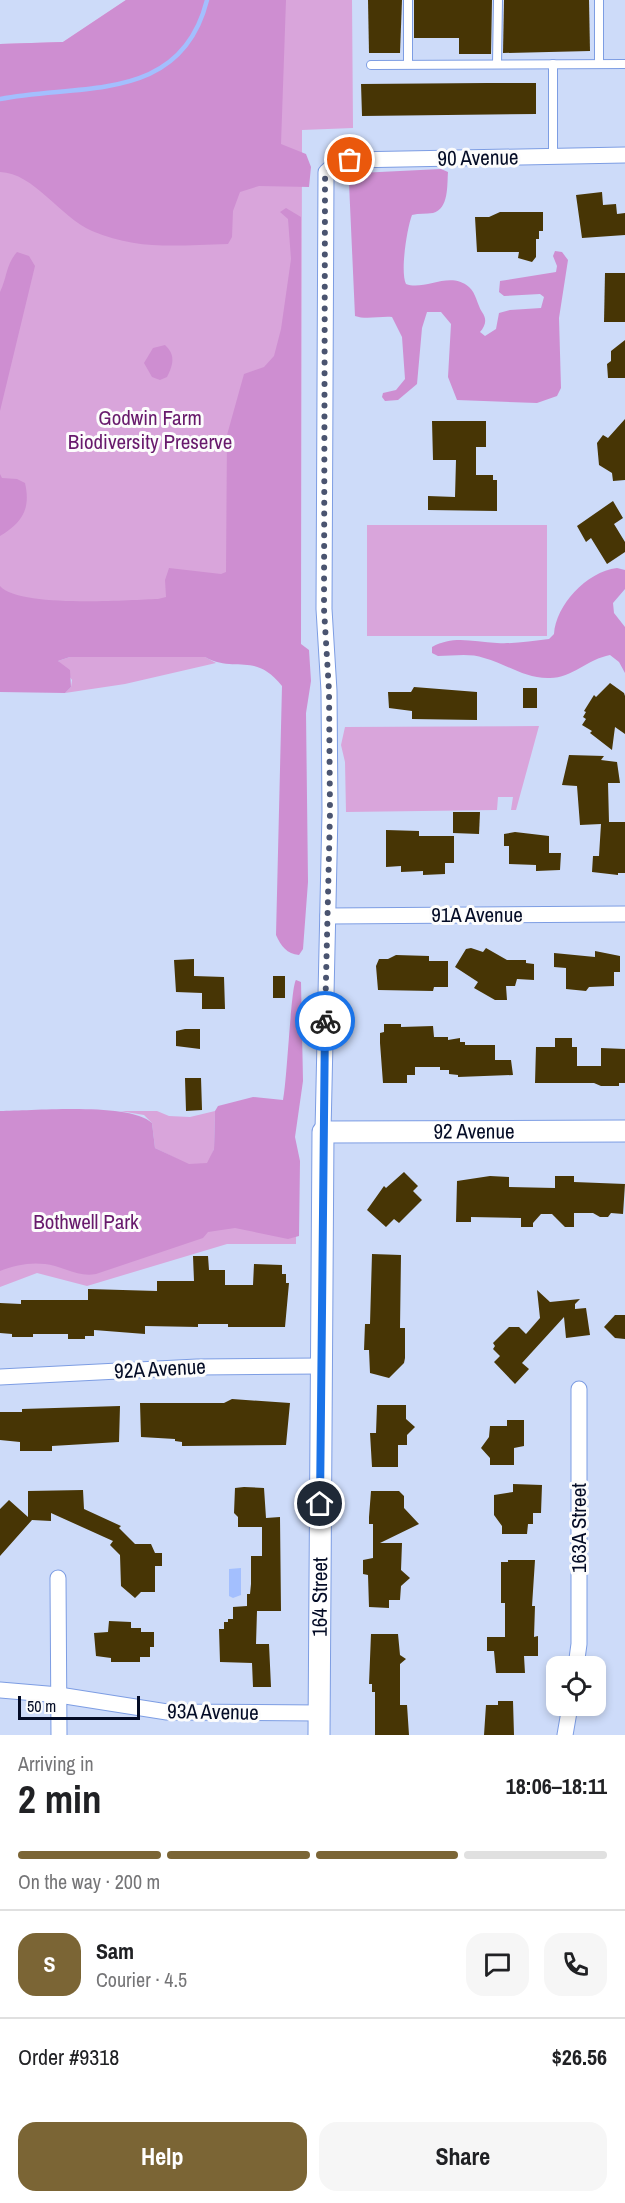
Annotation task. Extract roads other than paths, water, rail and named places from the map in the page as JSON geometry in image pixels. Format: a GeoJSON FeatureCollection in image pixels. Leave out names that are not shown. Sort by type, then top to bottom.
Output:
{"type":"FeatureCollection","features":[{"type":"Feature","properties":{"kind":"street","name":"90 Avenue"},"geometry":{"type":"LineString","coordinates":[[331,165],[350,160],[625,155]]}},
{"type":"Feature","properties":{"kind":"street","name":"164 Street"},"geometry":{"type":"LineString","coordinates":[[319,1735],[320,1366],[330,801],[329,691],[324,609],[325,203],[326,172],[331,165]]}},
{"type":"Feature","properties":{"kind":"street","name":"91A Avenue"},"geometry":{"type":"LineString","coordinates":[[328,916],[625,914]]}},
{"type":"Feature","properties":{"kind":"street","name":"92 Avenue"},"geometry":{"type":"LineString","coordinates":[[323,1132],[625,1131]]}},
{"type":"Feature","properties":{"kind":"street","name":"92A Avenue"},"geometry":{"type":"LineString","coordinates":[[0,1377],[206,1366],[320,1366]]}},
{"type":"Feature","properties":{"kind":"street","name":"163A Street"},"geometry":{"type":"LineString","coordinates":[[577,1656],[579,1389]]}},
{"type":"Feature","properties":{"kind":"street"},"geometry":{"type":"LineString","coordinates":[[58,1578],[59,1735]]}},
{"type":"Feature","properties":{"kind":"street","name":"93A Avenue"},"geometry":{"type":"LineString","coordinates":[[0,1690],[59,1695],[167,1712],[319,1713]]}},
{"type":"Feature","properties":{"kind":"street"},"geometry":{"type":"LineString","coordinates":[[565,1735],[568,1716]]}},
{"type":"Feature","properties":{"kind":"lane"},"geometry":{"type":"LineString","coordinates":[[408,0],[408,64]]}},
{"type":"Feature","properties":{"kind":"lane"},"geometry":{"type":"LineString","coordinates":[[497,64],[498,0]]}},
{"type":"Feature","properties":{"kind":"lane"},"geometry":{"type":"LineString","coordinates":[[599,0],[599,64]]}},
{"type":"Feature","properties":{"kind":"lane"},"geometry":{"type":"LineString","coordinates":[[371,64],[625,64]]}},
{"type":"Feature","properties":{"kind":"lane"},"geometry":{"type":"LineString","coordinates":[[553,64],[553,156]]}},
{"type":"Feature","properties":{"kind":"water"},"geometry":{"type":"Polygon","coordinates":[[[241,1568],[241,1595],[233,1598],[229,1596],[229,1569],[241,1568]]]}},
{"type":"Feature","properties":{"kind":"waterway"},"geometry":{"type":"LineString","coordinates":[[0,99],[95,88],[152,73],[175,57],[194,33],[207,0]]}},
{"type":"Feature","properties":{"kind":"park label","name":"Godwin Farm Biodiversity Preserve"},"geometry":{"type":"Point","coordinates":[150,430]}},
{"type":"Feature","properties":{"kind":"park label","name":"Bothwell Park"},"geometry":{"type":"Point","coordinates":[86,1222]}}]}
